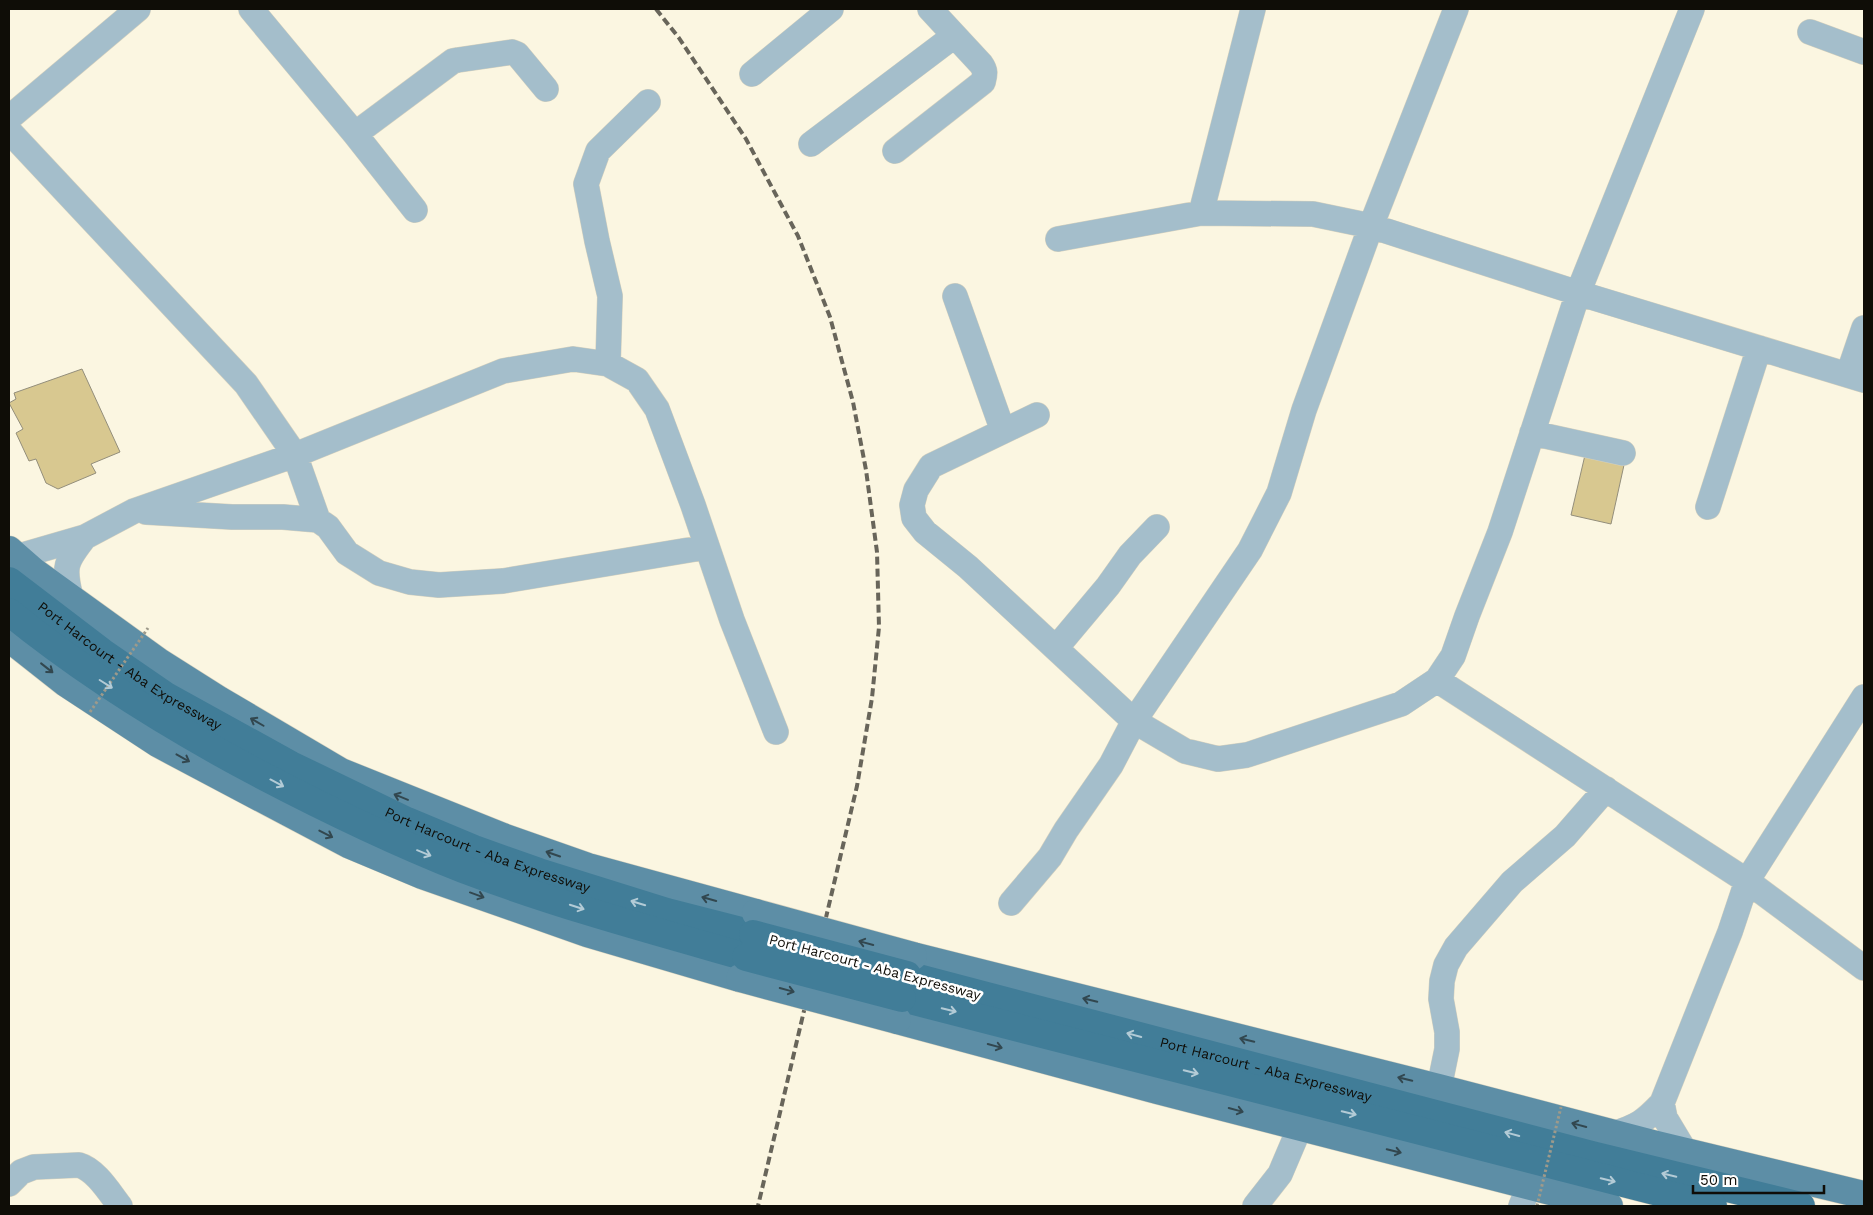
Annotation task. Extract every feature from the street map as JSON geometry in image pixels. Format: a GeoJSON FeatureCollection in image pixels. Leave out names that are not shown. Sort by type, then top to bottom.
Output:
{"type":"FeatureCollection","features":[{"type":"Feature","properties":{"kind":"highway","name":"Port Harcourt - Aba Expressway"},"geometry":{"type":"LineString","coordinates":[[11,563],[19,620],[85,671],[178,730],[320,806],[385,837],[465,869],[621,922],[749,946],[1713,1206]]}},
{"type":"Feature","properties":{"kind":"highway","name":"Port Harcourt - Aba Expressway"},"geometry":{"type":"LineString","coordinates":[[905,987],[1801,1206]]}},
{"type":"Feature","properties":{"kind":"main road"},"geometry":{"type":"LineString","coordinates":[[11,563],[71,598],[174,671],[219,700],[341,772],[495,834],[588,867],[749,946],[905,987],[1439,1088],[1686,1153],[1864,1196]]}},
{"type":"Feature","properties":{"kind":"main road"},"geometry":{"type":"LineString","coordinates":[[905,987],[1300,1127],[1529,1199],[1609,1206]]}},
{"type":"Feature","properties":{"kind":"street"},"geometry":{"type":"LineString","coordinates":[[9,118],[138,9]]}},
{"type":"Feature","properties":{"kind":"street"},"geometry":{"type":"LineString","coordinates":[[251,9],[356,134],[415,210]]}},
{"type":"Feature","properties":{"kind":"street"},"geometry":{"type":"LineString","coordinates":[[752,74],[831,9]]}},
{"type":"Feature","properties":{"kind":"street"},"geometry":{"type":"LineString","coordinates":[[895,151],[983,82],[985,70],[930,9]]}},
{"type":"Feature","properties":{"kind":"street"},"geometry":{"type":"LineString","coordinates":[[1201,213],[1253,9]]}},
{"type":"Feature","properties":{"kind":"street"},"geometry":{"type":"LineString","coordinates":[[1011,903],[1050,857],[1066,830],[1111,765],[1134,721],[1250,550],[1279,493],[1304,410],[1371,226],[1456,9]]}},
{"type":"Feature","properties":{"kind":"street"},"geometry":{"type":"LineString","coordinates":[[1036,415],[931,466],[916,490],[912,505],[914,518],[925,532],[968,567],[1134,721],[1185,751],[1218,759],[1247,755],[1401,704],[1438,680],[1453,656],[1500,532],[1578,293],[1692,9]]}},
{"type":"Feature","properties":{"kind":"street"},"geometry":{"type":"LineString","coordinates":[[1810,32],[1864,52]]}},
{"type":"Feature","properties":{"kind":"street"},"geometry":{"type":"LineString","coordinates":[[811,144],[954,36]]}},
{"type":"Feature","properties":{"kind":"street"},"geometry":{"type":"LineString","coordinates":[[356,134],[453,61],[512,52],[517,54],[546,89]]}},
{"type":"Feature","properties":{"kind":"street"},"geometry":{"type":"LineString","coordinates":[[608,364],[610,296],[596,241],[586,184],[598,151],[648,102]]}},
{"type":"Feature","properties":{"kind":"street"},"geometry":{"type":"LineString","coordinates":[[9,131],[246,384],[295,456],[318,520]]}},
{"type":"Feature","properties":{"kind":"street"},"geometry":{"type":"LineString","coordinates":[[1058,239],[1201,213],[1313,214],[1371,226],[1578,293],[1856,377],[1864,328]]}},
{"type":"Feature","properties":{"kind":"street"},"geometry":{"type":"LineString","coordinates":[[955,296],[1003,431]]}},
{"type":"Feature","properties":{"kind":"street"},"geometry":{"type":"LineString","coordinates":[[1708,507],[1759,348]]}},
{"type":"Feature","properties":{"kind":"street"},"geometry":{"type":"LineString","coordinates":[[11,563],[84,537],[134,512],[295,456],[503,371],[573,359],[608,364],[637,380],[657,409],[732,620],[776,732]]}},
{"type":"Feature","properties":{"kind":"street"},"geometry":{"type":"LineString","coordinates":[[1532,433],[1623,453]]}},
{"type":"Feature","properties":{"kind":"street"},"geometry":{"type":"LineString","coordinates":[[134,512],[232,517],[284,517],[318,520],[328,527],[347,553],[379,573],[410,582],[439,585],[502,581],[707,547]]}},
{"type":"Feature","properties":{"kind":"street"},"geometry":{"type":"LineString","coordinates":[[1056,648],[1108,586],[1130,555],[1157,527]]}},
{"type":"Feature","properties":{"kind":"street"},"geometry":{"type":"LineString","coordinates":[[71,598],[66,577],[67,568],[70,556],[84,537]]}},
{"type":"Feature","properties":{"kind":"street"},"geometry":{"type":"LineString","coordinates":[[1438,680],[1747,881],[1864,968]]}},
{"type":"Feature","properties":{"kind":"street"},"geometry":{"type":"LineString","coordinates":[[1612,1134],[1633,1127],[1645,1120],[1662,1103],[1730,932],[1747,881],[1864,697]]}},
{"type":"Feature","properties":{"kind":"street"},"geometry":{"type":"LineString","coordinates":[[1439,1088],[1447,1049],[1447,1032],[1441,1000],[1442,981],[1446,965],[1456,947],[1512,882],[1565,836],[1606,790]]}},
{"type":"Feature","properties":{"kind":"street"},"geometry":{"type":"LineString","coordinates":[[1662,1103],[1666,1118],[1686,1153]]}},
{"type":"Feature","properties":{"kind":"street"},"geometry":{"type":"LineString","coordinates":[[1255,1206],[1280,1174],[1300,1127]]}},
{"type":"Feature","properties":{"kind":"street"},"geometry":{"type":"LineString","coordinates":[[9,1184],[20,1172],[34,1167],[79,1165],[85,1167],[103,1184],[120,1206]]}},
{"type":"Feature","properties":{"kind":"path"},"geometry":{"type":"LineString","coordinates":[[90,712],[148,628]]}},
{"type":"Feature","properties":{"kind":"path"},"geometry":{"type":"LineString","coordinates":[[1529,1199],[1561,1107]]}},
{"type":"Feature","properties":{"kind":"building"},"geometry":{"type":"Polygon","coordinates":[[[82,369],[120,452],[91,464],[96,473],[58,489],[46,483],[36,459],[29,461],[16,433],[23,429],[9,403],[16,399],[14,393],[82,369]]]}},
{"type":"Feature","properties":{"kind":"building"},"geometry":{"type":"Polygon","coordinates":[[[1585,455],[1624,465],[1611,524],[1571,515],[1585,455]]]}},
{"type":"Feature","properties":{"kind":"railway"},"geometry":{"type":"LineString","coordinates":[[656,9],[679,38],[746,139],[798,236],[830,317],[853,402],[866,470],[877,552],[879,627],[872,698],[857,786],[758,1206]]}}]}
